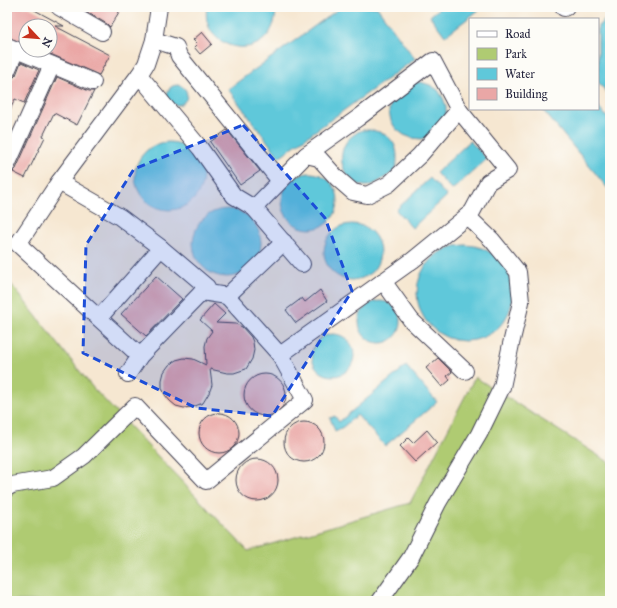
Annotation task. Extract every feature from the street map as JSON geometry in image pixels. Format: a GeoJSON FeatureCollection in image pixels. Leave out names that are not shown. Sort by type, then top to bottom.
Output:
{"type":"FeatureCollection","features":[{"type":"Feature","properties":{"kind":"street"},"geometry":{"type":"LineString","coordinates":[[59,7],[102,32]]}},
{"type":"Feature","properties":{"kind":"street"},"geometry":{"type":"LineString","coordinates":[[140,356],[18,244],[58,182],[146,64],[154,40],[159,7]]}},
{"type":"Feature","properties":{"kind":"street"},"geometry":{"type":"LineString","coordinates":[[154,40],[176,47],[179,56],[280,181]]}},
{"type":"Feature","properties":{"kind":"street"},"geometry":{"type":"LineString","coordinates":[[7,72],[12,48],[93,82]]}},
{"type":"Feature","properties":{"kind":"street"},"geometry":{"type":"LineString","coordinates":[[254,208],[306,155],[434,61],[459,110],[508,170],[488,182],[472,212],[413,260],[280,355]]}},
{"type":"Feature","properties":{"kind":"street"},"geometry":{"type":"LineString","coordinates":[[7,164],[52,65]]}},
{"type":"Feature","properties":{"kind":"street"},"geometry":{"type":"LineString","coordinates":[[139,75],[200,148],[234,196],[254,208],[302,264]]}},
{"type":"Feature","properties":{"kind":"street"},"geometry":{"type":"LineString","coordinates":[[306,155],[319,158],[337,178],[353,192],[367,195],[389,184],[420,155],[459,110]]}},
{"type":"Feature","properties":{"kind":"street"},"geometry":{"type":"LineString","coordinates":[[58,182],[120,217],[161,248],[207,287],[140,356],[128,374]]}},
{"type":"Feature","properties":{"kind":"street"},"geometry":{"type":"LineString","coordinates":[[380,601],[411,557],[438,503],[479,434],[502,387],[521,302],[518,272],[492,240],[467,216]]}},
{"type":"Feature","properties":{"kind":"street"},"geometry":{"type":"LineString","coordinates":[[227,296],[284,242]]}},
{"type":"Feature","properties":{"kind":"street"},"geometry":{"type":"LineString","coordinates":[[99,318],[161,248]]}},
{"type":"Feature","properties":{"kind":"street"},"geometry":{"type":"LineString","coordinates":[[383,281],[411,320],[465,371]]}},
{"type":"Feature","properties":{"kind":"street"},"geometry":{"type":"LineString","coordinates":[[7,488],[12,485],[53,478],[84,456],[135,406],[206,481],[305,400],[280,355],[227,296],[202,292]]}},
{"type":"Feature","properties":{"kind":"highlighted area"},"geometry":{"type":"Polygon","coordinates":[[[243,125],[325,218],[352,291],[272,416],[196,408],[83,353],[86,245],[134,169],[243,125]]]}},
{"type":"Feature","properties":{"kind":"green space"},"geometry":{"type":"Polygon","coordinates":[[[7,279],[93,388],[248,551],[410,503],[475,377],[610,463],[610,601],[7,601],[7,279]]]}},
{"type":"Feature","properties":{"kind":"water"},"geometry":{"type":"Polygon","coordinates":[[[207,7],[276,7],[273,26],[264,39],[252,46],[238,47],[225,43],[214,35],[207,23],[207,7]]]}},
{"type":"Feature","properties":{"kind":"water"},"geometry":{"type":"Polygon","coordinates":[[[341,7],[377,7],[415,59],[279,157],[228,89],[341,7]]]}},
{"type":"Feature","properties":{"kind":"water"},"geometry":{"type":"Polygon","coordinates":[[[441,7],[479,7],[480,9],[445,36],[430,16],[441,7]]]}},
{"type":"Feature","properties":{"kind":"water"},"geometry":{"type":"Polygon","coordinates":[[[605,20],[610,26],[610,96],[599,83],[599,25],[605,20]]]}},
{"type":"Feature","properties":{"kind":"water"},"geometry":{"type":"Polygon","coordinates":[[[421,82],[438,90],[446,106],[446,115],[430,136],[421,139],[404,135],[396,129],[391,121],[389,111],[391,102],[411,83],[421,82]]]}},
{"type":"Feature","properties":{"kind":"water"},"geometry":{"type":"Polygon","coordinates":[[[177,85],[184,88],[187,95],[184,102],[177,105],[170,102],[167,95],[170,88],[177,85]]]}},
{"type":"Feature","properties":{"kind":"water"},"geometry":{"type":"Polygon","coordinates":[[[599,107],[610,121],[610,191],[543,110],[599,110],[599,107]]]}},
{"type":"Feature","properties":{"kind":"water"},"geometry":{"type":"Polygon","coordinates":[[[363,130],[375,131],[391,139],[396,150],[397,157],[395,170],[391,174],[375,184],[368,186],[360,185],[351,179],[346,174],[342,162],[343,149],[346,143],[356,133],[363,130]]]}},
{"type":"Feature","properties":{"kind":"water"},"geometry":{"type":"Polygon","coordinates":[[[470,141],[487,159],[452,190],[436,173],[470,141]]]}},
{"type":"Feature","properties":{"kind":"water"},"geometry":{"type":"Polygon","coordinates":[[[169,142],[182,145],[193,152],[200,163],[203,176],[200,189],[193,200],[182,207],[169,210],[156,207],[145,200],[138,189],[135,176],[138,163],[145,152],[156,145],[169,142]]]}},
{"type":"Feature","properties":{"kind":"water"},"geometry":{"type":"Polygon","coordinates":[[[310,173],[321,175],[330,181],[336,190],[338,201],[336,212],[330,221],[321,227],[310,229],[299,227],[290,221],[284,212],[282,201],[284,190],[290,181],[299,175],[310,173]]]}},
{"type":"Feature","properties":{"kind":"water"},"geometry":{"type":"Polygon","coordinates":[[[430,178],[447,196],[412,228],[396,210],[430,178]]]}},
{"type":"Feature","properties":{"kind":"water"},"geometry":{"type":"Polygon","coordinates":[[[227,209],[240,212],[251,219],[258,230],[261,243],[258,256],[251,267],[240,274],[227,277],[214,274],[203,267],[196,256],[193,243],[196,230],[203,219],[214,212],[227,209]]]}},
{"type":"Feature","properties":{"kind":"water"},"geometry":{"type":"Polygon","coordinates":[[[347,224],[357,224],[372,232],[378,241],[380,252],[378,263],[372,272],[357,280],[347,280],[336,275],[329,268],[324,257],[324,247],[329,236],[336,229],[347,224]]]}},
{"type":"Feature","properties":{"kind":"water"},"geometry":{"type":"Polygon","coordinates":[[[465,245],[483,249],[492,253],[499,259],[505,266],[509,275],[513,293],[509,311],[505,320],[499,327],[492,333],[483,337],[465,341],[447,337],[438,333],[431,327],[425,320],[421,311],[417,293],[421,275],[425,266],[431,259],[438,253],[447,249],[465,245]]]}},
{"type":"Feature","properties":{"kind":"water"},"geometry":{"type":"Polygon","coordinates":[[[380,301],[395,307],[401,322],[395,337],[380,343],[365,337],[359,322],[365,307],[380,301]]]}},
{"type":"Feature","properties":{"kind":"water"},"geometry":{"type":"Polygon","coordinates":[[[333,334],[348,340],[354,355],[348,370],[333,376],[318,370],[312,355],[318,340],[333,334]]]}},
{"type":"Feature","properties":{"kind":"water"},"geometry":{"type":"Polygon","coordinates":[[[406,366],[437,402],[385,446],[357,415],[343,427],[335,431],[330,418],[335,416],[339,422],[406,366]]]}},
{"type":"Feature","properties":{"kind":"building"},"geometry":{"type":"Polygon","coordinates":[[[7,7],[29,7],[49,18],[18,18],[18,41],[7,37],[7,7]]]}},
{"type":"Feature","properties":{"kind":"building"},"geometry":{"type":"Polygon","coordinates":[[[78,7],[122,7],[110,27],[78,7]]]}},
{"type":"Feature","properties":{"kind":"building"},"geometry":{"type":"Polygon","coordinates":[[[58,28],[110,55],[99,75],[58,57],[58,28]]]}},
{"type":"Feature","properties":{"kind":"building"},"geometry":{"type":"Polygon","coordinates":[[[202,32],[212,44],[200,54],[194,47],[197,44],[193,40],[202,32]]]}},
{"type":"Feature","properties":{"kind":"building"},"geometry":{"type":"Polygon","coordinates":[[[21,62],[39,70],[24,103],[15,99],[7,117],[7,80],[12,79],[16,75],[21,62]]]}},
{"type":"Feature","properties":{"kind":"building"},"geometry":{"type":"Polygon","coordinates":[[[57,77],[89,91],[94,91],[77,125],[54,113],[43,136],[45,137],[25,178],[13,172],[16,169],[57,77]]]}},
{"type":"Feature","properties":{"kind":"building"},"geometry":{"type":"Polygon","coordinates":[[[227,130],[260,171],[240,185],[210,142],[227,130]]]}},
{"type":"Feature","properties":{"kind":"building"},"geometry":{"type":"Polygon","coordinates":[[[156,276],[182,299],[146,336],[121,314],[156,276]]]}},
{"type":"Feature","properties":{"kind":"building"},"geometry":{"type":"Polygon","coordinates":[[[320,290],[327,301],[296,323],[286,310],[302,298],[305,302],[320,290]]]}},
{"type":"Feature","properties":{"kind":"building"},"geometry":{"type":"Polygon","coordinates":[[[214,304],[225,314],[216,323],[236,324],[242,327],[251,337],[254,350],[252,359],[246,369],[234,373],[210,369],[212,385],[203,403],[184,408],[176,406],[165,395],[162,388],[164,372],[169,365],[176,360],[184,358],[193,359],[206,365],[205,346],[207,338],[212,331],[200,320],[214,304]]]}},
{"type":"Feature","properties":{"kind":"building"},"geometry":{"type":"Polygon","coordinates":[[[438,358],[452,372],[447,376],[450,380],[442,387],[426,368],[438,358]]]}},
{"type":"Feature","properties":{"kind":"building"},"geometry":{"type":"Polygon","coordinates":[[[265,374],[273,376],[282,384],[286,395],[284,403],[276,412],[265,416],[257,414],[248,406],[244,395],[246,387],[254,378],[265,374]]]}},
{"type":"Feature","properties":{"kind":"building"},"geometry":{"type":"Polygon","coordinates":[[[223,413],[230,416],[236,422],[239,433],[238,441],[230,450],[223,453],[215,453],[208,450],[200,441],[199,429],[202,422],[211,414],[223,413]]]}},
{"type":"Feature","properties":{"kind":"building"},"geometry":{"type":"Polygon","coordinates":[[[308,422],[315,425],[321,431],[324,442],[323,450],[315,459],[308,462],[300,462],[293,459],[285,450],[284,438],[287,431],[296,423],[308,422]]]}},
{"type":"Feature","properties":{"kind":"building"},"geometry":{"type":"Polygon","coordinates":[[[427,430],[437,442],[415,462],[400,446],[408,438],[413,443],[427,430]]]}},
{"type":"Feature","properties":{"kind":"building"},"geometry":{"type":"Polygon","coordinates":[[[257,459],[272,465],[278,480],[272,495],[257,501],[242,495],[236,480],[242,465],[257,459]]]}}]}
